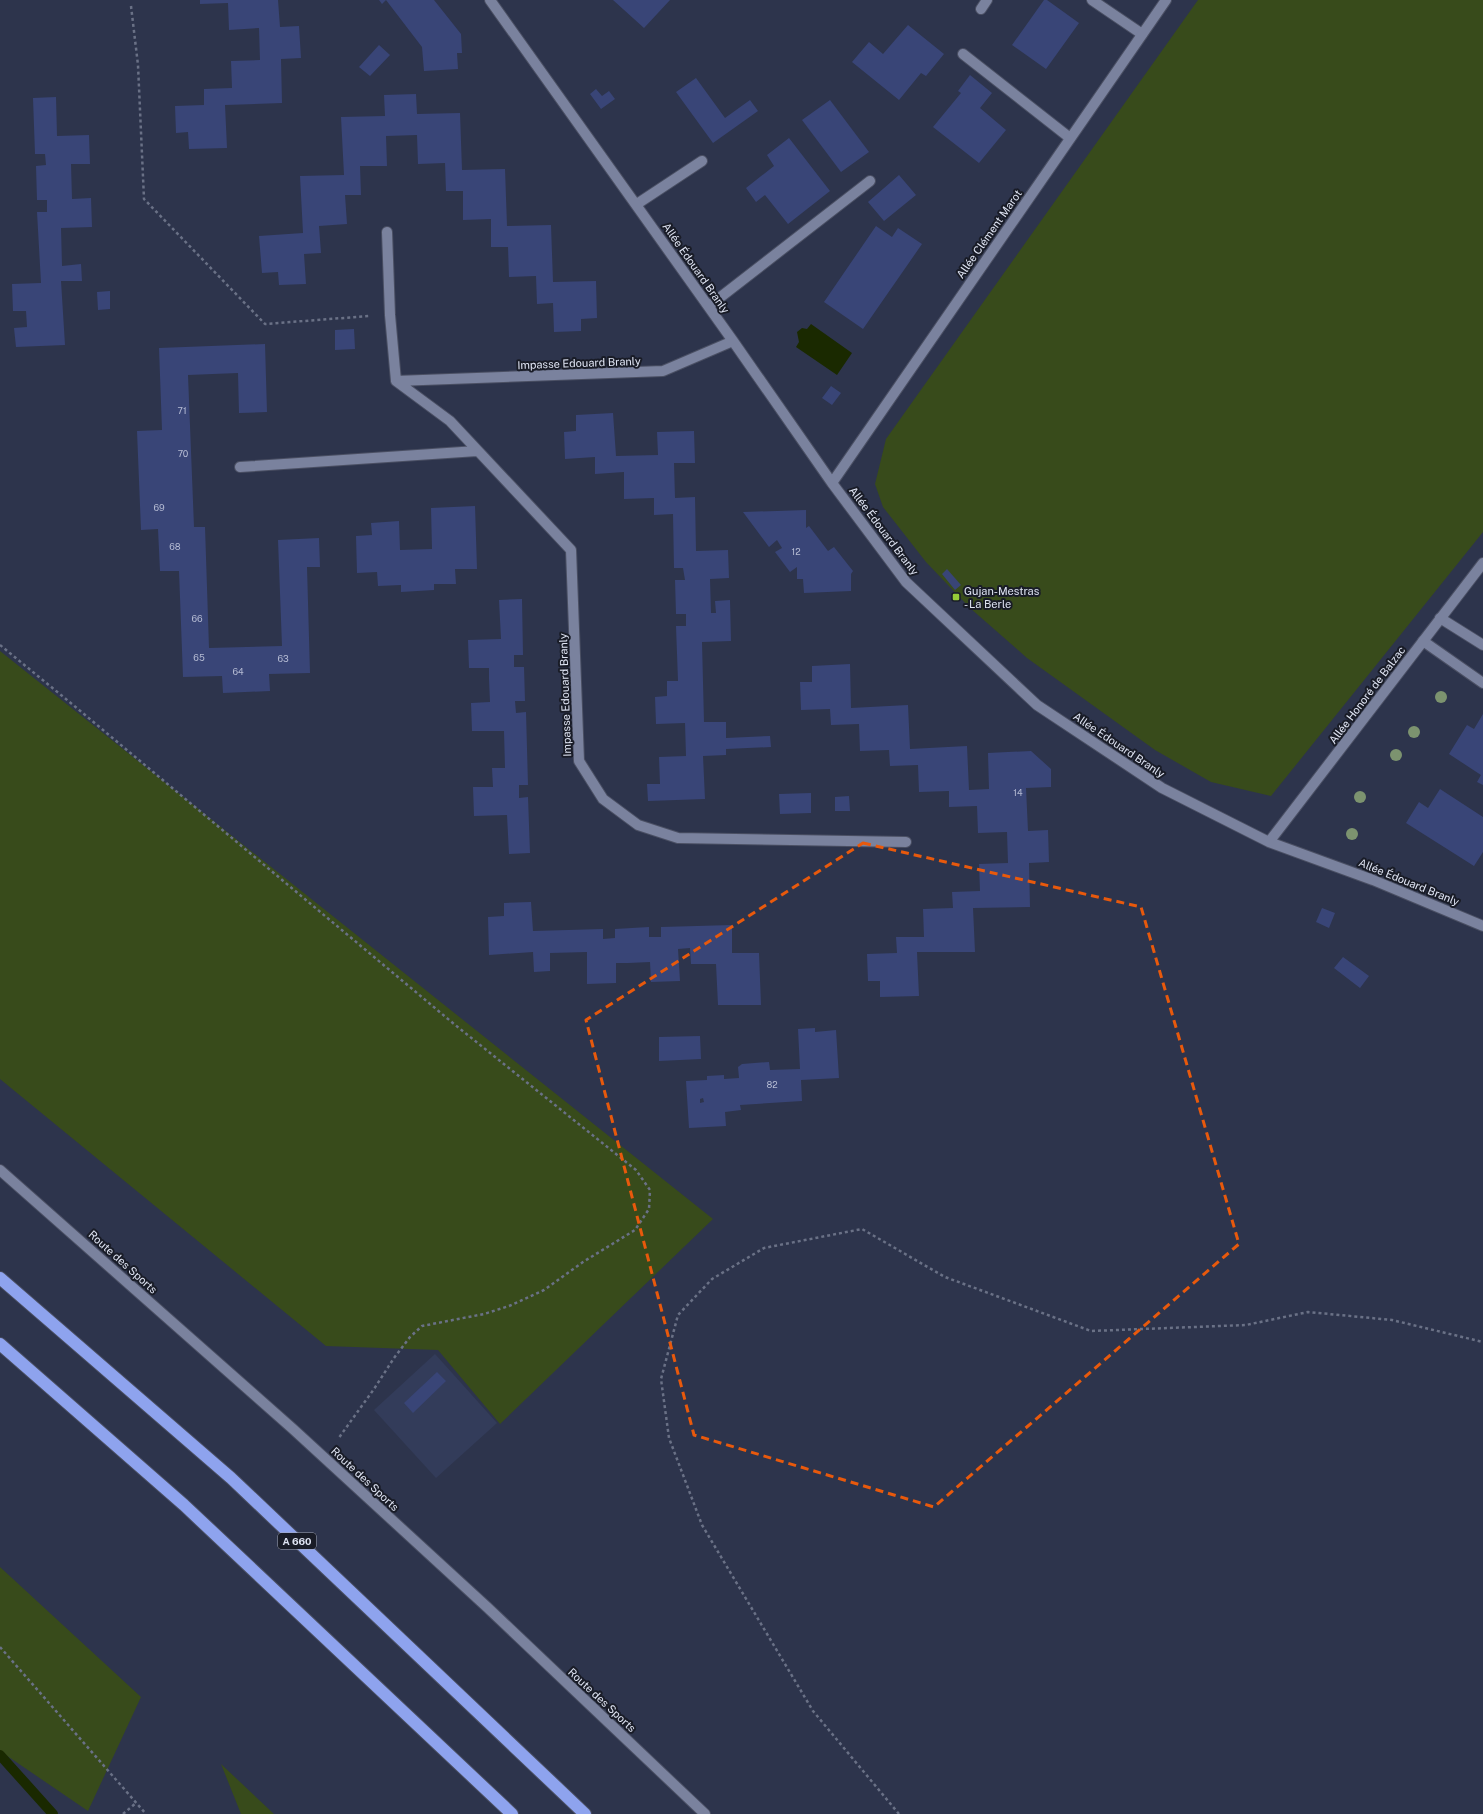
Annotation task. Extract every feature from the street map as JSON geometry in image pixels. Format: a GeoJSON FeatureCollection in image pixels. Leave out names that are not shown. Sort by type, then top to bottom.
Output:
{"type":"FeatureCollection","features":[{"type":"Feature","properties":{"kind":"highway","name":"A 660"},"geometry":{"type":"LineString","coordinates":[[0,1278],[231,1478],[585,1814]]}},
{"type":"Feature","properties":{"kind":"highway"},"geometry":{"type":"LineString","coordinates":[[0,1344],[184,1505],[512,1814]]}},
{"type":"Feature","properties":{"kind":"street","name":"Allée Édouard Branly"},"geometry":{"type":"LineString","coordinates":[[490,0],[637,204],[832,483],[906,582],[1037,705],[1162,788],[1269,842],[1373,880],[1483,926]]}},
{"type":"Feature","properties":{"kind":"street"},"geometry":{"type":"LineString","coordinates":[[981,9],[987,0]]}},
{"type":"Feature","properties":{"kind":"street"},"geometry":{"type":"LineString","coordinates":[[1092,0],[1142,34]]}},
{"type":"Feature","properties":{"kind":"street","name":"Allée Clément Marot"},"geometry":{"type":"LineString","coordinates":[[832,483],[1166,0]]}},
{"type":"Feature","properties":{"kind":"street"},"geometry":{"type":"LineString","coordinates":[[963,54],[1070,138]]}},
{"type":"Feature","properties":{"kind":"street"},"geometry":{"type":"LineString","coordinates":[[637,204],[702,161]]}},
{"type":"Feature","properties":{"kind":"street"},"geometry":{"type":"LineString","coordinates":[[709,306],[870,181]]}},
{"type":"Feature","properties":{"kind":"street"},"geometry":{"type":"LineString","coordinates":[[387,232],[390,315],[396,381]]}},
{"type":"Feature","properties":{"kind":"street","name":"Impasse Edouard Branly"},"geometry":{"type":"LineString","coordinates":[[396,381],[663,371],[734,341]]}},
{"type":"Feature","properties":{"kind":"street","name":"Impasse Edouard Branly"},"geometry":{"type":"LineString","coordinates":[[396,381],[450,421],[570,550],[579,761],[603,799],[638,825],[678,838],[906,842]]}},
{"type":"Feature","properties":{"kind":"street"},"geometry":{"type":"LineString","coordinates":[[240,467],[477,451]]}},
{"type":"Feature","properties":{"kind":"street","name":"Allée Honoré de Balzac"},"geometry":{"type":"LineString","coordinates":[[1269,842],[1483,563]]}},
{"type":"Feature","properties":{"kind":"street"},"geometry":{"type":"LineString","coordinates":[[1440,618],[1483,645]]}},
{"type":"Feature","properties":{"kind":"street"},"geometry":{"type":"LineString","coordinates":[[1423,641],[1483,683]]}},
{"type":"Feature","properties":{"kind":"street","name":"Route des Sports"},"geometry":{"type":"LineString","coordinates":[[0,1170],[324,1458],[488,1608],[705,1814]]}},
{"type":"Feature","properties":{"kind":"path"},"geometry":{"type":"LineString","coordinates":[[131,6],[138,65],[144,199],[265,324],[390,315]]}},
{"type":"Feature","properties":{"kind":"path"},"geometry":{"type":"LineString","coordinates":[[0,645],[454,1024],[636,1170],[650,1190],[649,1210],[635,1230],[544,1290],[509,1306],[484,1314],[422,1326],[410,1336],[324,1458]]}},
{"type":"Feature","properties":{"kind":"path"},"geometry":{"type":"LineString","coordinates":[[900,1814],[813,1711],[702,1525],[669,1438],[661,1379],[676,1322],[678,1316],[712,1279],[764,1248],[862,1229],[945,1277],[1091,1331],[1246,1325],[1308,1312],[1392,1320],[1483,1342]]}},
{"type":"Feature","properties":{"kind":"path"},"geometry":{"type":"LineString","coordinates":[[0,1647],[146,1814]]}},
{"type":"Feature","properties":{"kind":"path"},"geometry":{"type":"LineString","coordinates":[[123,1814],[136,1804]]}},
{"type":"Feature","properties":{"kind":"highlighted area"},"geometry":{"type":"Polygon","coordinates":[[[863,843],[1141,907],[1239,1244],[934,1507],[694,1435],[586,1020],[863,843]]]}},
{"type":"Feature","properties":{"kind":"shaded area"},"geometry":{"type":"Polygon","coordinates":[[[1198,0],[1483,0],[1483,532],[1271,796],[1211,782],[1155,750],[1027,658],[970,608],[926,562],[883,507],[875,484],[886,439],[1198,0]]]}},
{"type":"Feature","properties":{"kind":"shaded area"},"geometry":{"type":"Polygon","coordinates":[[[811,324],[852,353],[837,375],[796,347],[799,342],[797,332],[802,328],[807,329],[811,324]]]}},
{"type":"Feature","properties":{"kind":"shaded area"},"geometry":{"type":"Polygon","coordinates":[[[0,651],[713,1219],[500,1424],[438,1350],[326,1346],[0,1079],[0,651]]]}},
{"type":"Feature","properties":{"kind":"shaded area"},"geometry":{"type":"Polygon","coordinates":[[[435,1354],[497,1423],[436,1478],[374,1410],[435,1354]]]}},
{"type":"Feature","properties":{"kind":"shaded area"},"geometry":{"type":"Polygon","coordinates":[[[0,1567],[141,1697],[88,1811],[0,1751],[0,1567]]]}},
{"type":"Feature","properties":{"kind":"shaded area"},"geometry":{"type":"Polygon","coordinates":[[[221,1764],[274,1814],[241,1814],[221,1764]]]}},
{"type":"Feature","properties":{"kind":"building"},"geometry":{"type":"Polygon","coordinates":[[[200,0],[278,0],[280,27],[299,26],[301,58],[281,59],[282,103],[225,105],[227,148],[189,149],[188,132],[176,133],[175,106],[204,105],[204,89],[232,88],[231,61],[260,60],[259,28],[229,30],[228,3],[200,4],[200,0]]]}},
{"type":"Feature","properties":{"kind":"building"},"geometry":{"type":"Polygon","coordinates":[[[379,0],[386,0],[382,4],[379,0]]]}},
{"type":"Feature","properties":{"kind":"building"},"geometry":{"type":"Polygon","coordinates":[[[386,0],[434,0],[461,34],[462,53],[457,53],[458,69],[424,71],[422,47],[386,0]]]}},
{"type":"Feature","properties":{"kind":"building"},"geometry":{"type":"Polygon","coordinates":[[[613,0],[670,0],[644,28],[613,0]]]}},
{"type":"Feature","properties":{"kind":"building"},"geometry":{"type":"Polygon","coordinates":[[[1044,0],[1047,0],[1079,23],[1046,69],[1012,45],[1044,0]]]}},
{"type":"Feature","properties":{"kind":"building"},"geometry":{"type":"Polygon","coordinates":[[[908,25],[944,54],[926,76],[921,73],[899,100],[852,62],[869,42],[883,54],[908,25]]]}},
{"type":"Feature","properties":{"kind":"building"},"geometry":{"type":"Polygon","coordinates":[[[379,45],[390,55],[370,76],[359,67],[379,45]]]}},
{"type":"Feature","properties":{"kind":"building"},"geometry":{"type":"Polygon","coordinates":[[[970,75],[992,93],[980,108],[1006,130],[979,163],[933,127],[961,93],[958,91],[970,75]]]}},
{"type":"Feature","properties":{"kind":"building"},"geometry":{"type":"Polygon","coordinates":[[[696,78],[725,118],[750,100],[758,111],[713,143],[676,92],[696,78]]]}},
{"type":"Feature","properties":{"kind":"building"},"geometry":{"type":"Polygon","coordinates":[[[596,89],[602,96],[609,91],[615,99],[601,109],[590,94],[596,89]]]}},
{"type":"Feature","properties":{"kind":"building"},"geometry":{"type":"Polygon","coordinates":[[[416,94],[417,114],[460,113],[462,170],[505,169],[507,226],[551,225],[553,282],[596,281],[597,318],[581,319],[581,331],[554,332],[553,303],[537,304],[536,276],[509,277],[508,247],[491,247],[491,219],[463,220],[463,191],[446,191],[445,163],[418,164],[417,135],[386,136],[387,166],[360,166],[361,195],[345,195],[347,224],[319,226],[321,253],[304,254],[306,284],[279,285],[278,272],[262,273],[259,236],[303,233],[300,176],[344,175],[341,117],[385,116],[384,95],[416,94]]]}},
{"type":"Feature","properties":{"kind":"building"},"geometry":{"type":"Polygon","coordinates":[[[56,97],[57,136],[89,135],[90,164],[71,164],[72,199],[91,198],[92,227],[61,228],[62,266],[81,264],[82,281],[61,281],[65,345],[16,347],[14,328],[27,327],[26,311],[13,311],[12,284],[41,283],[37,212],[47,212],[47,200],[37,200],[36,166],[46,165],[45,154],[35,154],[33,98],[56,97]]]}},
{"type":"Feature","properties":{"kind":"building"},"geometry":{"type":"Polygon","coordinates":[[[830,100],[869,152],[841,172],[802,120],[830,100]]]}},
{"type":"Feature","properties":{"kind":"building"},"geometry":{"type":"Polygon","coordinates":[[[789,138],[830,191],[788,224],[765,195],[756,202],[746,188],[774,166],[767,155],[789,138]]]}},
{"type":"Feature","properties":{"kind":"building"},"geometry":{"type":"Polygon","coordinates":[[[899,175],[916,195],[884,221],[868,202],[899,175]]]}},
{"type":"Feature","properties":{"kind":"building"},"geometry":{"type":"Polygon","coordinates":[[[876,226],[892,237],[898,228],[922,244],[863,329],[824,302],[876,226]]]}},
{"type":"Feature","properties":{"kind":"building"},"geometry":{"type":"Polygon","coordinates":[[[110,291],[110,309],[98,310],[97,292],[110,291]]]}},
{"type":"Feature","properties":{"kind":"building"},"geometry":{"type":"Polygon","coordinates":[[[354,329],[355,349],[335,350],[335,330],[354,329]]]}},
{"type":"Feature","properties":{"kind":"building"},"geometry":{"type":"Polygon","coordinates":[[[265,344],[267,412],[239,413],[238,373],[188,375],[194,527],[205,527],[209,648],[282,646],[278,540],[319,538],[320,567],[307,567],[310,673],[269,674],[270,691],[223,693],[222,676],[183,677],[179,571],[160,571],[158,529],[141,530],[137,431],[162,430],[159,348],[265,344]]]}},
{"type":"Feature","properties":{"kind":"building"},"geometry":{"type":"Polygon","coordinates":[[[831,386],[841,393],[832,405],[822,398],[831,386]]]}},
{"type":"Feature","properties":{"kind":"building"},"geometry":{"type":"Polygon","coordinates":[[[613,413],[616,456],[658,455],[657,432],[694,431],[695,463],[674,463],[675,498],[695,497],[696,551],[728,550],[729,578],[710,579],[711,613],[716,613],[715,601],[730,600],[731,641],[702,642],[704,722],[726,722],[726,738],[770,736],[771,747],[726,749],[726,755],[703,756],[705,799],[648,801],[647,784],[660,784],[659,757],[686,756],[685,723],[656,724],[655,697],[667,696],[667,681],[678,681],[676,626],[686,626],[686,614],[676,614],[675,580],[685,580],[683,568],[674,568],[673,514],[654,515],[654,498],[624,499],[624,472],[595,474],[595,457],[565,459],[564,432],[576,431],[576,415],[613,413]]]}},
{"type":"Feature","properties":{"kind":"building"},"geometry":{"type":"Polygon","coordinates":[[[475,506],[477,569],[455,569],[456,584],[434,584],[434,590],[401,592],[401,585],[378,586],[377,572],[357,573],[356,536],[372,535],[371,523],[399,521],[400,550],[432,549],[431,508],[475,506]]]}},
{"type":"Feature","properties":{"kind":"building"},"geometry":{"type":"Polygon","coordinates":[[[806,510],[806,528],[809,526],[828,551],[834,547],[853,571],[851,574],[851,591],[804,593],[803,579],[797,579],[797,567],[790,572],[775,552],[782,548],[777,540],[769,547],[743,512],[806,510]]]}},
{"type":"Feature","properties":{"kind":"building"},"geometry":{"type":"Polygon","coordinates":[[[947,569],[961,585],[955,590],[942,574],[947,569]]]}},
{"type":"Feature","properties":{"kind":"building"},"geometry":{"type":"Polygon","coordinates":[[[522,599],[523,655],[514,655],[514,667],[524,667],[525,701],[515,701],[516,713],[526,712],[528,785],[519,785],[519,798],[528,797],[530,853],[509,854],[507,815],[474,816],[473,787],[493,787],[492,768],[505,768],[504,731],[472,731],[471,703],[490,702],[489,668],[469,668],[468,640],[501,639],[499,600],[522,599]]]}},
{"type":"Feature","properties":{"kind":"building"},"geometry":{"type":"Polygon","coordinates":[[[850,664],[851,708],[908,705],[910,749],[967,746],[969,790],[989,789],[988,753],[1031,751],[1051,769],[1051,787],[1026,788],[1028,831],[1048,830],[1049,862],[1029,863],[1030,907],[973,908],[975,952],[917,952],[919,996],[880,997],[880,981],[868,981],[867,954],[897,953],[896,937],[924,937],[923,909],[953,908],[952,892],[980,891],[979,864],[1008,863],[1007,832],[978,833],[977,806],[949,807],[949,791],[919,792],[918,765],[890,766],[889,750],[860,751],[859,724],[831,725],[830,709],[801,710],[800,682],[812,682],[812,666],[850,664]]]}},
{"type":"Feature","properties":{"kind":"building"},"geometry":{"type":"Polygon","coordinates":[[[1483,714],[1483,785],[1477,782],[1481,775],[1449,754],[1467,725],[1474,729],[1483,714]]]}},
{"type":"Feature","properties":{"kind":"building"},"geometry":{"type":"Polygon","coordinates":[[[1440,789],[1483,817],[1483,852],[1474,866],[1406,823],[1419,802],[1428,808],[1440,789]]]}},
{"type":"Feature","properties":{"kind":"building"},"geometry":{"type":"Polygon","coordinates":[[[811,793],[811,813],[780,814],[779,794],[811,793]]]}},
{"type":"Feature","properties":{"kind":"building"},"geometry":{"type":"Polygon","coordinates":[[[849,796],[850,811],[835,811],[835,797],[849,796]]]}},
{"type":"Feature","properties":{"kind":"building"},"geometry":{"type":"Polygon","coordinates":[[[531,902],[533,931],[603,929],[603,939],[615,938],[615,929],[649,927],[649,937],[661,937],[661,927],[732,925],[732,953],[759,953],[761,1005],[718,1005],[716,964],[691,964],[690,948],[678,949],[680,981],[651,982],[650,962],[616,963],[616,983],[587,984],[587,952],[550,953],[550,971],[534,972],[533,952],[489,955],[488,917],[504,916],[504,903],[531,902]]]}},
{"type":"Feature","properties":{"kind":"building"},"geometry":{"type":"Polygon","coordinates":[[[1322,908],[1335,913],[1329,928],[1316,922],[1322,908]]]}},
{"type":"Feature","properties":{"kind":"building"},"geometry":{"type":"Polygon","coordinates":[[[1343,957],[1369,976],[1360,988],[1334,968],[1343,957]]]}},
{"type":"Feature","properties":{"kind":"building"},"geometry":{"type":"Polygon","coordinates":[[[815,1028],[815,1032],[836,1030],[839,1078],[801,1080],[802,1101],[740,1105],[741,1110],[725,1112],[726,1126],[689,1128],[686,1081],[707,1080],[707,1076],[724,1075],[724,1079],[739,1078],[738,1067],[742,1064],[769,1062],[770,1070],[800,1069],[798,1029],[815,1028]],[[703,1098],[700,1099],[700,1103],[704,1102],[703,1098]]]}},
{"type":"Feature","properties":{"kind":"building"},"geometry":{"type":"Polygon","coordinates":[[[700,1036],[701,1059],[659,1061],[659,1037],[700,1036]]]}},
{"type":"Feature","properties":{"kind":"building"},"geometry":{"type":"Polygon","coordinates":[[[437,1372],[446,1381],[413,1413],[404,1403],[437,1372]]]}},
{"type":"Feature","properties":{"kind":"waterway"},"geometry":{"type":"LineString","coordinates":[[0,1755],[53,1814]]}},
{"type":"Feature","properties":{"kind":"place","name":"Gujan-Mestras - La Berle"},"geometry":{"type":"Point","coordinates":[956,597]}}]}
